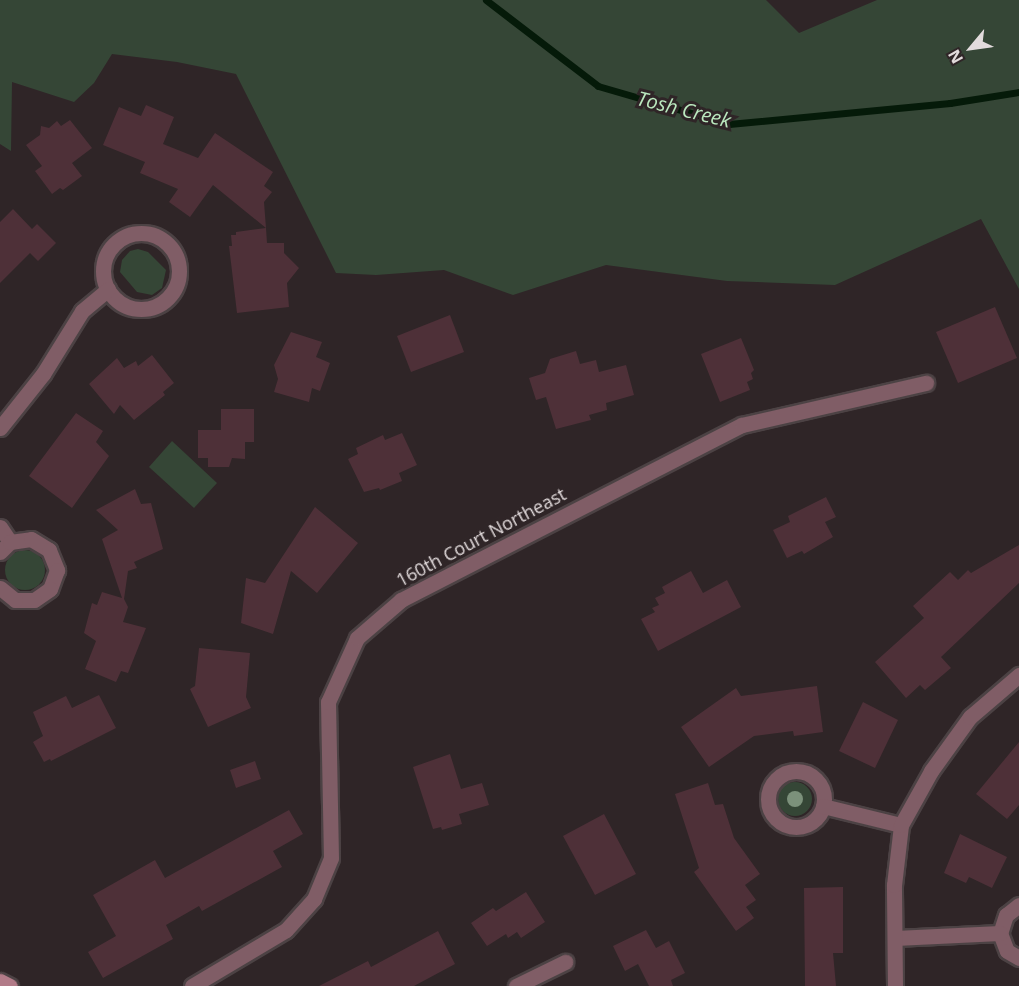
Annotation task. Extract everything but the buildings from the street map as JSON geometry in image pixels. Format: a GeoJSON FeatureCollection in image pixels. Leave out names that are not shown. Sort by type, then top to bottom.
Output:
{"type":"FeatureCollection","features":[{"type":"Feature","properties":{"kind":"main road"},"geometry":{"type":"LineString","coordinates":[[0,981],[10,986]]}},
{"type":"Feature","properties":{"kind":"street"},"geometry":{"type":"LineString","coordinates":[[145,233],[167,244],[174,254],[178,265],[174,290],[155,306],[131,308],[120,302],[108,289],[103,270],[105,258],[121,239],[145,233]]}},
{"type":"Feature","properties":{"kind":"street"},"geometry":{"type":"LineString","coordinates":[[0,428],[43,374],[82,311],[108,289]]}},
{"type":"Feature","properties":{"kind":"street","name":"160th Court Northeast"},"geometry":{"type":"LineString","coordinates":[[192,986],[286,930],[314,899],[331,858],[328,702],[357,638],[401,600],[742,425],[926,383]]}},
{"type":"Feature","properties":{"kind":"street"},"geometry":{"type":"LineString","coordinates":[[0,526],[5,547],[31,539],[41,543],[55,559],[55,580],[50,589],[34,600],[15,600],[0,588]]}},
{"type":"Feature","properties":{"kind":"street"},"geometry":{"type":"LineString","coordinates":[[895,986],[894,885],[901,825],[931,771],[970,717],[1019,675]]}},
{"type":"Feature","properties":{"kind":"street"},"geometry":{"type":"LineString","coordinates":[[823,806],[901,825]]}},
{"type":"Feature","properties":{"kind":"street"},"geometry":{"type":"LineString","coordinates":[[1019,905],[1006,915],[1000,933],[1007,951],[1019,958]]}},
{"type":"Feature","properties":{"kind":"street"},"geometry":{"type":"LineString","coordinates":[[895,938],[1000,933]]}},
{"type":"Feature","properties":{"kind":"street"},"geometry":{"type":"LineString","coordinates":[[516,986],[565,962]]}},
{"type":"Feature","properties":{"kind":"green space"},"geometry":{"type":"Polygon","coordinates":[[[0,0],[766,0],[799,33],[877,0],[1019,0],[1019,289],[981,219],[835,285],[727,281],[606,265],[513,295],[444,270],[376,275],[336,273],[236,74],[177,62],[112,54],[94,83],[74,102],[12,82],[11,151],[0,144],[0,0]]]}},
{"type":"Feature","properties":{"kind":"green space"},"geometry":{"type":"Polygon","coordinates":[[[138,249],[148,252],[166,270],[162,288],[152,295],[137,292],[120,272],[122,260],[130,251],[138,249]]]}},
{"type":"Feature","properties":{"kind":"green space"},"geometry":{"type":"Polygon","coordinates":[[[172,441],[217,483],[194,508],[149,467],[172,441]]]}},
{"type":"Feature","properties":{"kind":"green space"},"geometry":{"type":"Polygon","coordinates":[[[25,550],[33,551],[39,556],[44,562],[44,578],[39,584],[33,589],[25,590],[17,589],[11,584],[6,578],[5,570],[6,562],[11,556],[17,551],[25,550]]]}},
{"type":"Feature","properties":{"kind":"green space"},"geometry":{"type":"Polygon","coordinates":[[[795,782],[807,787],[812,799],[807,811],[795,816],[783,811],[778,799],[783,787],[795,782]]]}},
{"type":"Feature","properties":{"kind":"waterway","name":"Tosh Creek"},"geometry":{"type":"LineString","coordinates":[[486,0],[598,86],[729,124],[950,103],[1019,92]]}}]}
